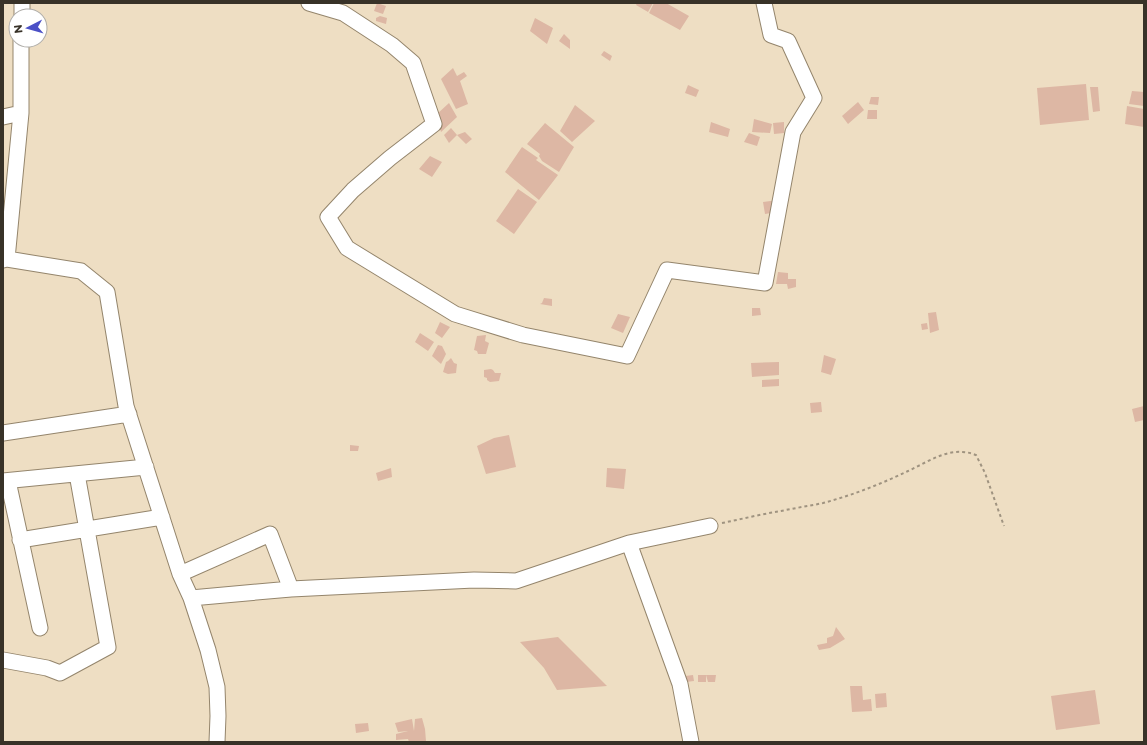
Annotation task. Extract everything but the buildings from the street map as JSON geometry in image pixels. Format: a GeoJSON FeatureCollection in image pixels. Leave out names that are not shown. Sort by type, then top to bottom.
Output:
{"type":"FeatureCollection","features":[{"type":"Feature","properties":{"kind":"street"},"geometry":{"type":"LineString","coordinates":[[309,3],[343,13],[392,45],[413,63],[434,124],[390,158],[353,190],[328,217],[347,248],[455,314],[523,335],[627,356],[667,270],[765,283],[794,132],[814,98],[788,41],[771,35],[764,3]]}},
{"type":"Feature","properties":{"kind":"street"},"geometry":{"type":"LineString","coordinates":[[21,48],[21,113],[5,259],[81,271],[107,292],[126,406],[180,574],[191,598],[208,650],[217,687],[217,742]]}},
{"type":"Feature","properties":{"kind":"street"},"geometry":{"type":"LineString","coordinates":[[3,118],[21,113]]}},
{"type":"Feature","properties":{"kind":"street"},"geometry":{"type":"LineString","coordinates":[[3,433],[129,414]]}},
{"type":"Feature","properties":{"kind":"street"},"geometry":{"type":"LineString","coordinates":[[40,628],[5,481],[146,467]]}},
{"type":"Feature","properties":{"kind":"street"},"geometry":{"type":"LineString","coordinates":[[3,660],[47,668],[60,673],[108,648],[77,474]]}},
{"type":"Feature","properties":{"kind":"street"},"geometry":{"type":"LineString","coordinates":[[20,540],[162,517]]}},
{"type":"Feature","properties":{"kind":"street"},"geometry":{"type":"LineString","coordinates":[[191,598],[291,589],[474,580],[516,581],[629,543],[710,526]]}},
{"type":"Feature","properties":{"kind":"street"},"geometry":{"type":"LineString","coordinates":[[180,574],[270,534],[291,589]]}},
{"type":"Feature","properties":{"kind":"street"},"geometry":{"type":"LineString","coordinates":[[629,543],[680,684],[691,742]]}},
{"type":"Feature","properties":{"kind":"path"},"geometry":{"type":"LineString","coordinates":[[710,526],[822,503],[843,497],[881,484],[921,466],[937,456],[952,452],[969,452],[976,455],[985,473],[1004,526]]}}]}
